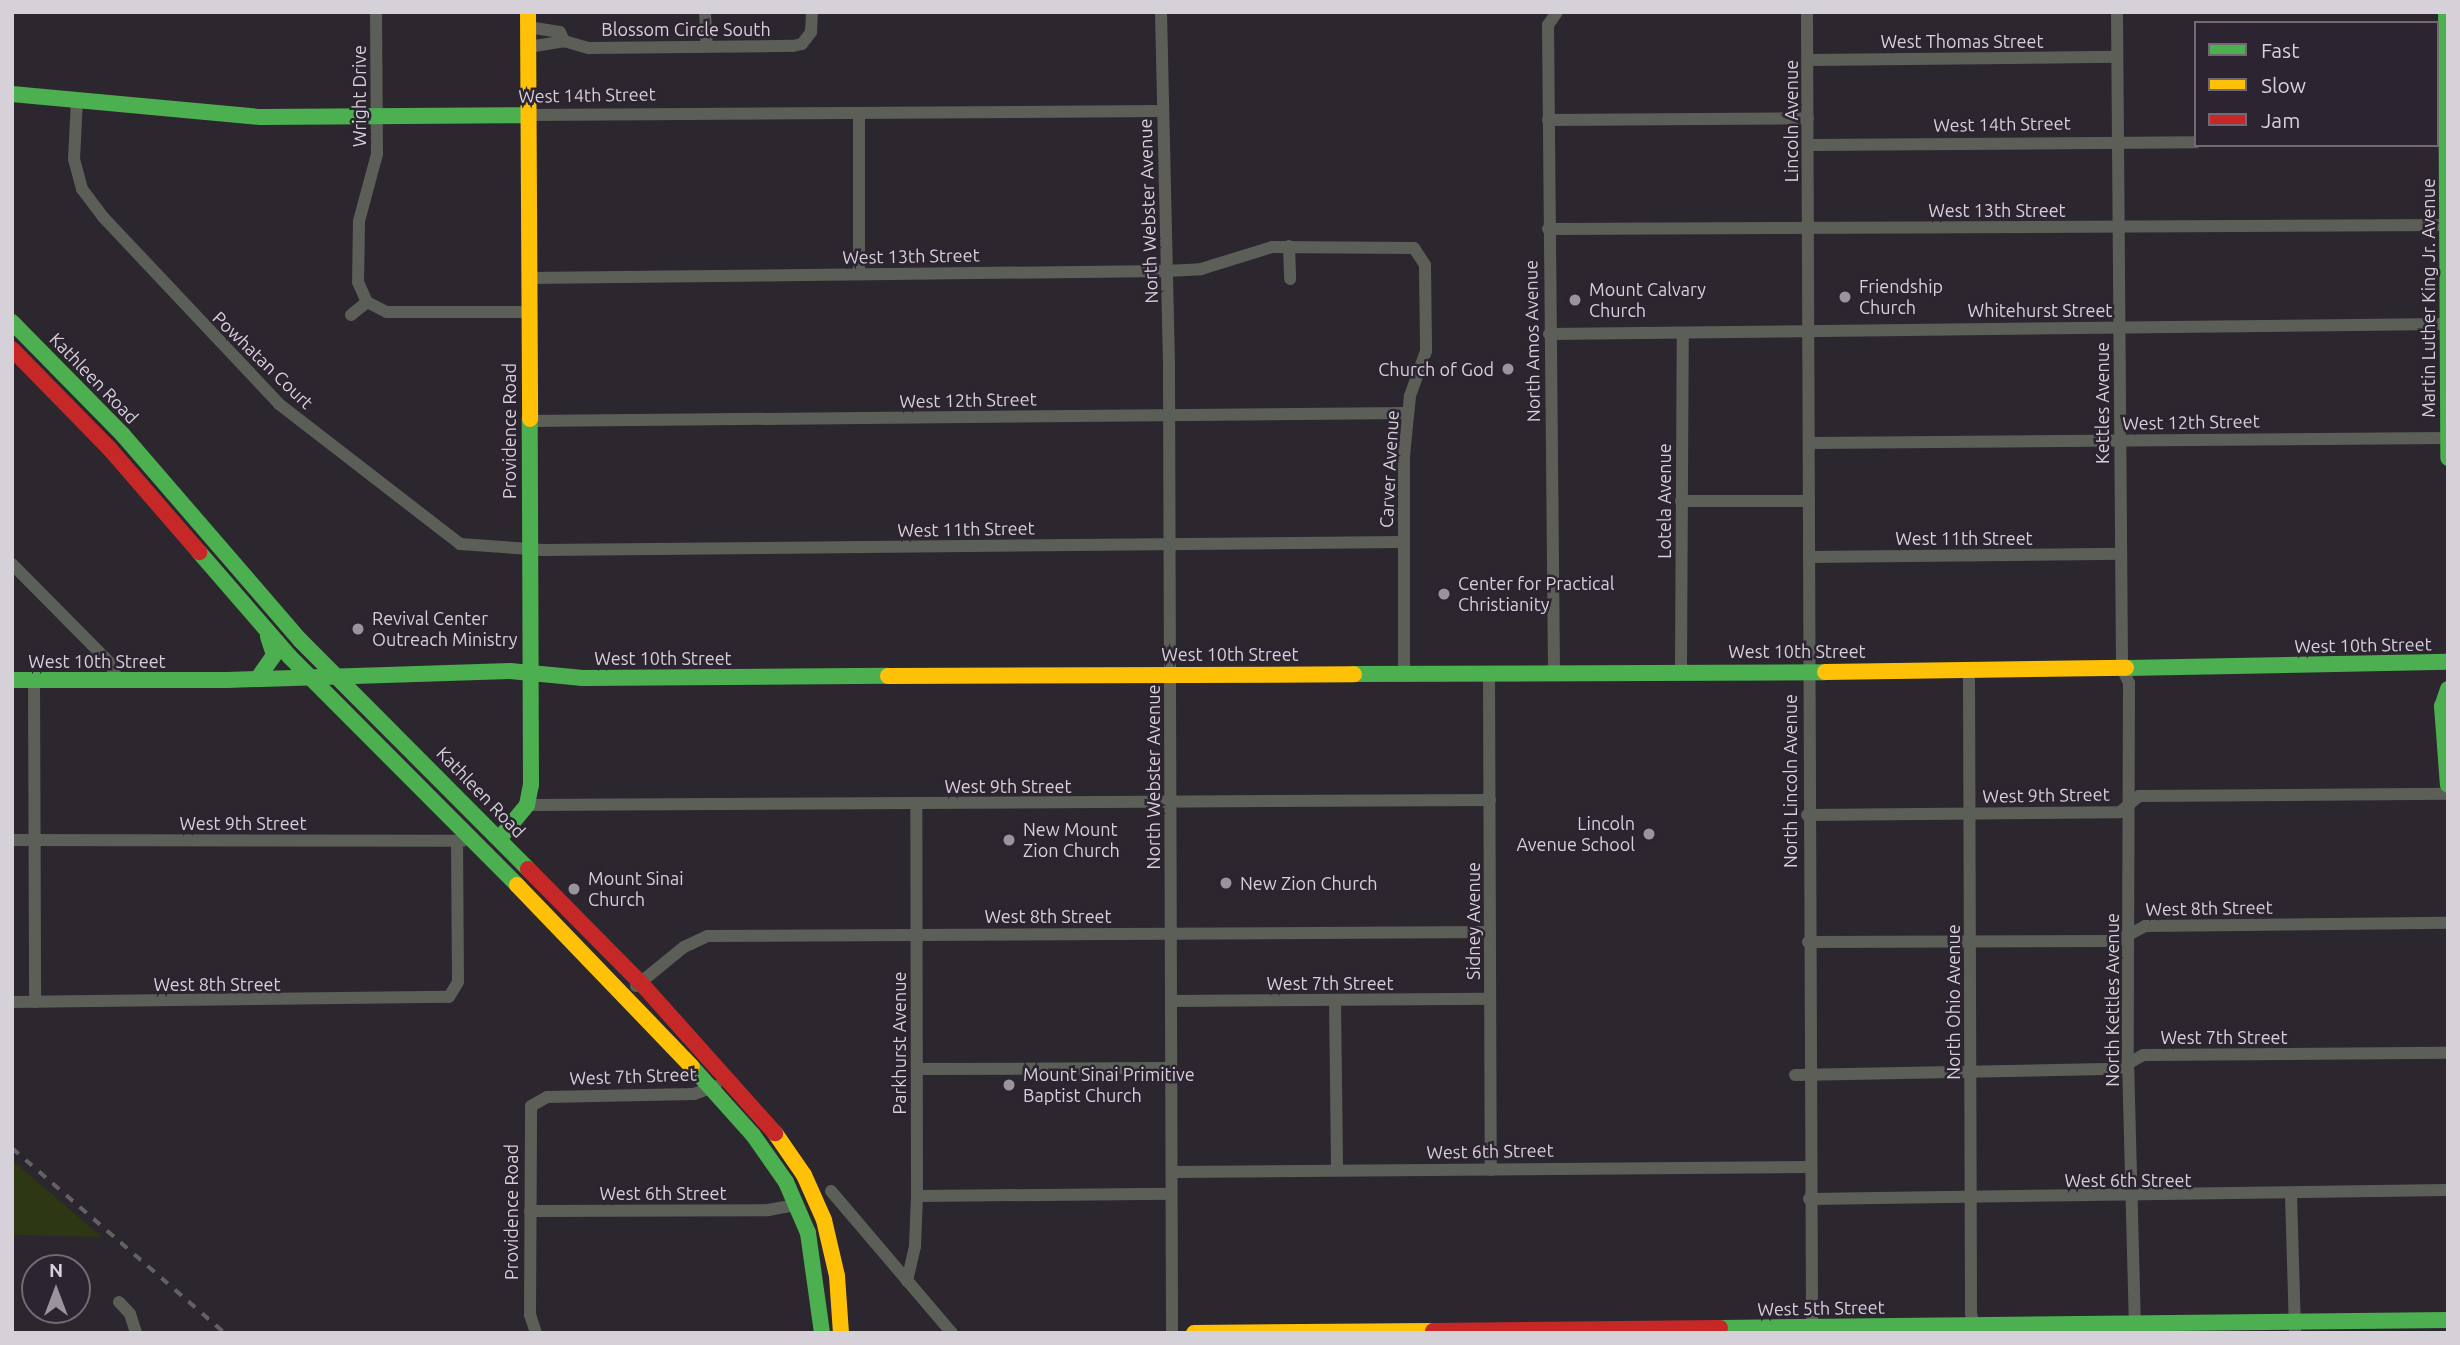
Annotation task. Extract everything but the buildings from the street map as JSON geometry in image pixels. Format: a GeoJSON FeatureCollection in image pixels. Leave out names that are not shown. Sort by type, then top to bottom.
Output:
{"type":"FeatureCollection","features":[{"type":"Feature","properties":{"kind":"street","name":"Wright Drive"},"geometry":{"type":"LineString","coordinates":[[367,303],[358,282],[359,220],[377,153],[376,12]]}},
{"type":"Feature","properties":{"kind":"street"},"geometry":{"type":"LineString","coordinates":[[705,12],[707,46]]}},
{"type":"Feature","properties":{"kind":"street","name":"Blossom Circle South"},"geometry":{"type":"LineString","coordinates":[[528,47],[564,41],[589,48],[793,46],[807,39],[812,12]]}},
{"type":"Feature","properties":{"kind":"street","name":"North Webster Avenue"},"geometry":{"type":"LineString","coordinates":[[1161,12],[1169,415],[1172,1333]]}},
{"type":"Feature","properties":{"kind":"street","name":"North Amos Avenue"},"geometry":{"type":"LineString","coordinates":[[1554,672],[1548,25],[1557,12]]}},
{"type":"Feature","properties":{"kind":"street","name":"Lincoln Avenue"},"geometry":{"type":"LineString","coordinates":[[1807,12],[1809,229]]}},
{"type":"Feature","properties":{"kind":"street","name":"Kettles Avenue"},"geometry":{"type":"LineString","coordinates":[[2117,12],[2122,668]]}},
{"type":"Feature","properties":{"kind":"street","name":"Martin Luther King Jr. Avenue"},"geometry":{"type":"LineString","coordinates":[[2446,12],[2442,55],[2442,141],[2447,225],[2448,458]]}},
{"type":"Feature","properties":{"kind":"street","name":"Blossom Circle South"},"geometry":{"type":"LineString","coordinates":[[528,20],[560,32],[564,41]]}},
{"type":"Feature","properties":{"kind":"street","name":"Providence Road"},"geometry":{"type":"LineString","coordinates":[[527,805],[531,785],[526,115],[528,20]]}},
{"type":"Feature","properties":{"kind":"street","name":"West Thomas Street"},"geometry":{"type":"LineString","coordinates":[[1808,60],[2117,57]]}},
{"type":"Feature","properties":{"kind":"street","name":"West 14th Street"},"geometry":{"type":"LineString","coordinates":[[12,94],[261,117],[1163,111]]}},
{"type":"Feature","properties":{"kind":"street","name":"Powhatan Court"},"geometry":{"type":"LineString","coordinates":[[77,100],[74,159],[89,201],[259,385],[449,539],[470,545],[528,549]]}},
{"type":"Feature","properties":{"kind":"street"},"geometry":{"type":"LineString","coordinates":[[859,113],[859,274]]}},
{"type":"Feature","properties":{"kind":"street"},"geometry":{"type":"LineString","coordinates":[[1548,120],[1808,118]]}},
{"type":"Feature","properties":{"kind":"street","name":"West 14th Street"},"geometry":{"type":"LineString","coordinates":[[1808,145],[2194,142]]}},
{"type":"Feature","properties":{"kind":"street","name":"West 13th Street"},"geometry":{"type":"LineString","coordinates":[[1548,229],[2447,225]]}},
{"type":"Feature","properties":{"kind":"street","name":"North Lincoln Avenue"},"geometry":{"type":"LineString","coordinates":[[1809,229],[1807,816],[1812,1330]]}},
{"type":"Feature","properties":{"kind":"street","name":"West 13th Street"},"geometry":{"type":"LineString","coordinates":[[528,278],[1166,271],[1201,269],[1259,248],[1357,245]]}},
{"type":"Feature","properties":{"kind":"street","name":"Carver Avenue"},"geometry":{"type":"LineString","coordinates":[[1357,245],[1407,245],[1420,252],[1425,265],[1426,351],[1408,413],[1403,542],[1404,672]]}},
{"type":"Feature","properties":{"kind":"street"},"geometry":{"type":"LineString","coordinates":[[1289,246],[1290,279]]}},
{"type":"Feature","properties":{"kind":"street"},"geometry":{"type":"LineString","coordinates":[[351,315],[367,303],[387,312],[528,312]]}},
{"type":"Feature","properties":{"kind":"street","name":"Kathleen Road"},"geometry":{"type":"LineString","coordinates":[[12,322],[123,435],[250,586],[640,982],[782,1141],[816,1199],[837,1276],[841,1333]]}},
{"type":"Feature","properties":{"kind":"street","name":"Whitehurst Street"},"geometry":{"type":"LineString","coordinates":[[1549,334],[2447,324]]}},
{"type":"Feature","properties":{"kind":"street","name":"Lotela Avenue"},"geometry":{"type":"LineString","coordinates":[[1681,670],[1683,333]]}},
{"type":"Feature","properties":{"kind":"street"},"geometry":{"type":"LineString","coordinates":[[12,349],[109,448],[307,675],[626,995],[771,1157],[797,1205],[816,1266],[822,1333]]}},
{"type":"Feature","properties":{"kind":"street","name":"West 12th Street"},"geometry":{"type":"LineString","coordinates":[[528,421],[1408,413]]}},
{"type":"Feature","properties":{"kind":"street","name":"West 12th Street"},"geometry":{"type":"LineString","coordinates":[[1810,443],[2448,438]]}},
{"type":"Feature","properties":{"kind":"street"},"geometry":{"type":"LineString","coordinates":[[1681,501],[1809,500]]}},
{"type":"Feature","properties":{"kind":"street","name":"West 11th Street"},"geometry":{"type":"LineString","coordinates":[[528,549],[1403,542]]}},
{"type":"Feature","properties":{"kind":"street","name":"West 11th Street"},"geometry":{"type":"LineString","coordinates":[[1808,557],[2121,554]]}},
{"type":"Feature","properties":{"kind":"street"},"geometry":{"type":"LineString","coordinates":[[12,564],[109,662],[118,680]]}},
{"type":"Feature","properties":{"kind":"street"},"geometry":{"type":"LineString","coordinates":[[258,678],[274,655],[267,632]]}},
{"type":"Feature","properties":{"kind":"street","name":"West 10th Street"},"geometry":{"type":"LineString","coordinates":[[12,680],[529,673],[583,678],[1681,670],[1969,671],[2448,662]]}},
{"type":"Feature","properties":{"kind":"street","name":"North Kettles Avenue"},"geometry":{"type":"LineString","coordinates":[[2122,668],[2129,682],[2129,1061],[2135,1329]]}},
{"type":"Feature","properties":{"kind":"street","name":"North Ohio Avenue"},"geometry":{"type":"LineString","coordinates":[[1969,671],[1974,1330]]}},
{"type":"Feature","properties":{"kind":"street","name":"Sidney Avenue"},"geometry":{"type":"LineString","coordinates":[[1489,672],[1491,1170]]}},
{"type":"Feature","properties":{"kind":"street"},"geometry":{"type":"LineString","coordinates":[[34,680],[35,1002]]}},
{"type":"Feature","properties":{"kind":"street"},"geometry":{"type":"LineString","coordinates":[[2448,689],[2442,706],[2448,785]]}},
{"type":"Feature","properties":{"kind":"street","name":"West 9th Street"},"geometry":{"type":"LineString","coordinates":[[1807,816],[2120,812],[2139,796],[2448,794]]}},
{"type":"Feature","properties":{"kind":"street","name":"West 9th Street"},"geometry":{"type":"LineString","coordinates":[[527,805],[1490,800]]}},
{"type":"Feature","properties":{"kind":"street","name":"Parkhurst Avenue"},"geometry":{"type":"LineString","coordinates":[[907,1281],[915,1246],[917,1196],[916,804]]}},
{"type":"Feature","properties":{"kind":"street"},"geometry":{"type":"LineString","coordinates":[[499,839],[527,805]]}},
{"type":"Feature","properties":{"kind":"street","name":"West 9th Street"},"geometry":{"type":"LineString","coordinates":[[12,841],[474,842]]}},
{"type":"Feature","properties":{"kind":"street","name":"West 8th Street"},"geometry":{"type":"LineString","coordinates":[[12,1002],[421,1000],[449,997],[458,982],[457,841]]}},
{"type":"Feature","properties":{"kind":"street"},"geometry":{"type":"LineString","coordinates":[[474,842],[496,846],[547,898],[561,902]]}},
{"type":"Feature","properties":{"kind":"street","name":"West 8th Street"},"geometry":{"type":"LineString","coordinates":[[1808,942],[2117,941],[2145,926],[2448,923]]}},
{"type":"Feature","properties":{"kind":"street","name":"West 8th Street"},"geometry":{"type":"LineString","coordinates":[[626,995],[684,947],[708,936],[1490,932]]}},
{"type":"Feature","properties":{"kind":"street","name":"West 7th Street"},"geometry":{"type":"LineString","coordinates":[[1171,1001],[1490,999]]}},
{"type":"Feature","properties":{"kind":"street"},"geometry":{"type":"LineString","coordinates":[[1335,1000],[1337,1170]]}},
{"type":"Feature","properties":{"kind":"street","name":"West 7th Street"},"geometry":{"type":"LineString","coordinates":[[1795,1075],[1809,1071],[2118,1069],[2143,1055],[2448,1053]]}},
{"type":"Feature","properties":{"kind":"street"},"geometry":{"type":"LineString","coordinates":[[917,1069],[1171,1068]]}},
{"type":"Feature","properties":{"kind":"street","name":"West 7th Street"},"geometry":{"type":"LineString","coordinates":[[536,1100],[694,1094],[712,1089],[729,1079]]}},
{"type":"Feature","properties":{"kind":"street","name":"Providence Road"},"geometry":{"type":"LineString","coordinates":[[533,1329],[530,1122],[536,1100]]}},
{"type":"Feature","properties":{"kind":"street","name":"West 6th Street"},"geometry":{"type":"LineString","coordinates":[[1172,1171],[1809,1167]]}},
{"type":"Feature","properties":{"kind":"street","name":"West 6th Street"},"geometry":{"type":"LineString","coordinates":[[1809,1199],[2131,1198],[2448,1190]]}},
{"type":"Feature","properties":{"kind":"street"},"geometry":{"type":"LineString","coordinates":[[831,1191],[952,1333]]}},
{"type":"Feature","properties":{"kind":"street"},"geometry":{"type":"LineString","coordinates":[[917,1196],[1171,1194]]}},
{"type":"Feature","properties":{"kind":"street"},"geometry":{"type":"LineString","coordinates":[[2291,1195],[2294,1328]]}},
{"type":"Feature","properties":{"kind":"street","name":"West 6th Street"},"geometry":{"type":"LineString","coordinates":[[530,1211],[768,1210],[797,1205]]}},
{"type":"Feature","properties":{"kind":"street"},"geometry":{"type":"LineString","coordinates":[[119,1302],[136,1333]]}},
{"type":"Feature","properties":{"kind":"street","name":"West 5th Street"},"geometry":{"type":"LineString","coordinates":[[1194,1333],[2294,1328],[2448,1320]]}},
{"type":"Feature","properties":{"kind":"green space"},"geometry":{"type":"Polygon","coordinates":[[[12,1160],[102,1237],[12,1235],[12,1160]]]}},
{"type":"Feature","properties":{"kind":"railway"},"geometry":{"type":"LineString","coordinates":[[12,1148],[225,1333]]}},
{"type":"Feature","properties":{"kind":"traffic: fast"},"geometry":{"type":"LineString","coordinates":[[2446,12],[2448,458]]}},
{"type":"Feature","properties":{"kind":"traffic: fast"},"geometry":{"type":"LineString","coordinates":[[12,94],[261,117],[526,115]]}},
{"type":"Feature","properties":{"kind":"traffic: fast"},"geometry":{"type":"LineString","coordinates":[[12,322],[123,435],[300,640],[528,869]]}},
{"type":"Feature","properties":{"kind":"traffic: fast"},"geometry":{"type":"LineString","coordinates":[[499,839],[527,805],[531,785],[530,419]]}},
{"type":"Feature","properties":{"kind":"traffic: fast"},"geometry":{"type":"LineString","coordinates":[[199,552],[289,656],[517,885]]}},
{"type":"Feature","properties":{"kind":"traffic: fast"},"geometry":{"type":"LineString","coordinates":[[258,678],[274,655],[268,636]]}},
{"type":"Feature","properties":{"kind":"traffic: fast"},"geometry":{"type":"LineString","coordinates":[[2126,668],[2448,662]]}},
{"type":"Feature","properties":{"kind":"traffic: fast"},"geometry":{"type":"LineString","coordinates":[[12,680],[227,680],[510,671],[583,678],[888,676]]}},
{"type":"Feature","properties":{"kind":"traffic: fast"},"geometry":{"type":"LineString","coordinates":[[1354,674],[1825,672]]}},
{"type":"Feature","properties":{"kind":"traffic: fast"},"geometry":{"type":"LineString","coordinates":[[2448,689],[2442,706],[2448,785]]}},
{"type":"Feature","properties":{"kind":"traffic: fast"},"geometry":{"type":"LineString","coordinates":[[692,1067],[753,1135],[786,1182],[808,1233],[822,1333]]}},
{"type":"Feature","properties":{"kind":"traffic: fast"},"geometry":{"type":"LineString","coordinates":[[1720,1328],[2448,1320]]}},
{"type":"Feature","properties":{"kind":"traffic: slow"},"geometry":{"type":"LineString","coordinates":[[528,12],[530,419]]}},
{"type":"Feature","properties":{"kind":"traffic: slow"},"geometry":{"type":"LineString","coordinates":[[1825,672],[2126,668]]}},
{"type":"Feature","properties":{"kind":"traffic: slow"},"geometry":{"type":"LineString","coordinates":[[888,676],[1354,674]]}},
{"type":"Feature","properties":{"kind":"traffic: slow"},"geometry":{"type":"LineString","coordinates":[[517,885],[692,1067]]}},
{"type":"Feature","properties":{"kind":"traffic: slow"},"geometry":{"type":"LineString","coordinates":[[775,1133],[804,1175],[824,1220],[837,1276],[841,1333]]}},
{"type":"Feature","properties":{"kind":"traffic: slow"},"geometry":{"type":"LineString","coordinates":[[1194,1333],[1433,1331]]}},
{"type":"Feature","properties":{"kind":"traffic: jam"},"geometry":{"type":"LineString","coordinates":[[12,349],[109,448],[199,552]]}},
{"type":"Feature","properties":{"kind":"traffic: jam"},"geometry":{"type":"LineString","coordinates":[[528,869],[640,982],[775,1133]]}},
{"type":"Feature","properties":{"kind":"traffic: jam"},"geometry":{"type":"LineString","coordinates":[[1433,1331],[1720,1328]]}},
{"type":"Feature","properties":{"kind":"place","name":"Friendship Church"},"geometry":{"type":"Point","coordinates":[1845,297]}},
{"type":"Feature","properties":{"kind":"place","name":"Mount Calvary Church"},"geometry":{"type":"Point","coordinates":[1575,300]}},
{"type":"Feature","properties":{"kind":"place","name":"Church of God"},"geometry":{"type":"Point","coordinates":[1508,369]}},
{"type":"Feature","properties":{"kind":"place","name":"Center for Practical Christianity"},"geometry":{"type":"Point","coordinates":[1444,594]}},
{"type":"Feature","properties":{"kind":"place","name":"Revival Center Outreach Ministry"},"geometry":{"type":"Point","coordinates":[358,629]}},
{"type":"Feature","properties":{"kind":"place","name":"Lincoln Avenue School"},"geometry":{"type":"Point","coordinates":[1649,834]}},
{"type":"Feature","properties":{"kind":"place","name":"New Mount Zion Church"},"geometry":{"type":"Point","coordinates":[1009,840]}},
{"type":"Feature","properties":{"kind":"place","name":"New Zion Church"},"geometry":{"type":"Point","coordinates":[1226,883]}},
{"type":"Feature","properties":{"kind":"place","name":"Mount Sinai Church"},"geometry":{"type":"Point","coordinates":[574,889]}},
{"type":"Feature","properties":{"kind":"place","name":"Mount Sinai Primitive Baptist Church"},"geometry":{"type":"Point","coordinates":[1009,1085]}}]}
